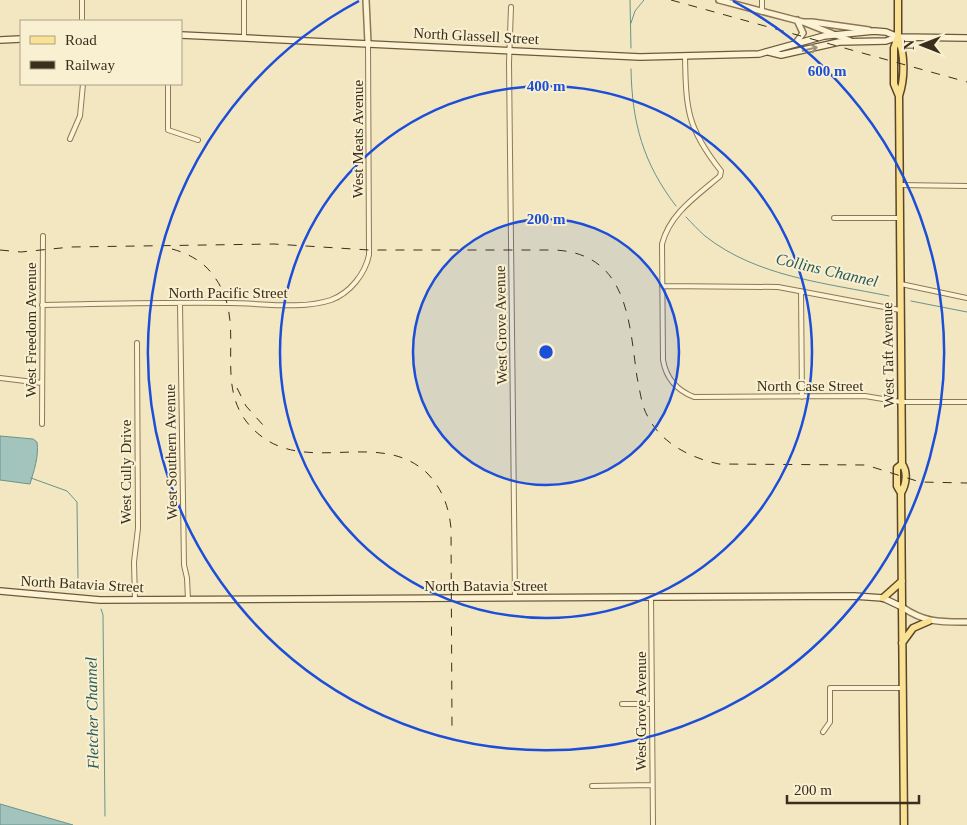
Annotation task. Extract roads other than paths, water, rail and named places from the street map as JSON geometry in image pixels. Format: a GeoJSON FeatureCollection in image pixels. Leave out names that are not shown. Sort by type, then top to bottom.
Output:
{"type":"FeatureCollection","features":[{"type":"Feature","properties":{"kind":"main road","name":"West Taft Avenue"},"geometry":{"type":"LineString","coordinates":[[898,0],[898,37],[903,48],[903,84],[899,96],[902,464],[897,468],[897,486],[901,493],[904,825]]}},
{"type":"Feature","properties":{"kind":"main road","name":"North Glassell Street"},"geometry":{"type":"LineString","coordinates":[[182,35],[626,57],[736,56],[768,52],[836,34],[874,31],[886,32],[898,37]]}},
{"type":"Feature","properties":{"kind":"main road","name":"North Glassell Street"},"geometry":{"type":"LineString","coordinates":[[768,52],[781,56],[830,44],[851,41],[886,41],[898,37],[967,38]]}},
{"type":"Feature","properties":{"kind":"main road"},"geometry":{"type":"LineString","coordinates":[[0,40],[20,39]]}},
{"type":"Feature","properties":{"kind":"main road"},"geometry":{"type":"LineString","coordinates":[[883,598],[902,581]]}},
{"type":"Feature","properties":{"kind":"main road","name":"North Batavia Street"},"geometry":{"type":"LineString","coordinates":[[0,591],[95,600],[854,596],[883,598],[902,608]]}},
{"type":"Feature","properties":{"kind":"main road"},"geometry":{"type":"LineString","coordinates":[[902,643],[914,628],[929,621]]}},
{"type":"Feature","properties":{"kind":"street"},"geometry":{"type":"LineString","coordinates":[[82,0],[82,20]]}},
{"type":"Feature","properties":{"kind":"street"},"geometry":{"type":"LineString","coordinates":[[244,0],[244,37]]}},
{"type":"Feature","properties":{"kind":"street"},"geometry":{"type":"LineString","coordinates":[[366,0],[368,43]]}},
{"type":"Feature","properties":{"kind":"street"},"geometry":{"type":"LineString","coordinates":[[719,0],[800,21],[874,31]]}},
{"type":"Feature","properties":{"kind":"street"},"geometry":{"type":"LineString","coordinates":[[762,0],[762,12]]}},
{"type":"Feature","properties":{"kind":"street","name":"West Grove Avenue"},"geometry":{"type":"LineString","coordinates":[[511,6],[509,52],[515,598]]}},
{"type":"Feature","properties":{"kind":"street"},"geometry":{"type":"LineString","coordinates":[[800,21],[851,41]]}},
{"type":"Feature","properties":{"kind":"street"},"geometry":{"type":"LineString","coordinates":[[796,44],[803,33],[800,21]]}},
{"type":"Feature","properties":{"kind":"street","name":"West Meats Avenue"},"geometry":{"type":"LineString","coordinates":[[368,43],[370,234]]}},
{"type":"Feature","properties":{"kind":"street"},"geometry":{"type":"LineString","coordinates":[[685,56],[686,103],[694,129],[706,152],[721,173],[720,176],[673,218],[667,227],[662,244],[662,286],[778,287],[900,310]]}},
{"type":"Feature","properties":{"kind":"street"},"geometry":{"type":"LineString","coordinates":[[70,139],[80,116],[83,85]]}},
{"type":"Feature","properties":{"kind":"street"},"geometry":{"type":"LineString","coordinates":[[168,85],[168,130],[198,140]]}},
{"type":"Feature","properties":{"kind":"street"},"geometry":{"type":"LineString","coordinates":[[899,185],[967,186]]}},
{"type":"Feature","properties":{"kind":"street"},"geometry":{"type":"LineString","coordinates":[[834,218],[899,218]]}},
{"type":"Feature","properties":{"kind":"street","name":"North Pacific Street"},"geometry":{"type":"LineString","coordinates":[[42,305],[228,302],[318,303],[333,299],[355,284],[367,266],[370,234]]}},
{"type":"Feature","properties":{"kind":"street","name":"West Freedom Avenue"},"geometry":{"type":"LineString","coordinates":[[42,236],[42,424]]}},
{"type":"Feature","properties":{"kind":"street"},"geometry":{"type":"LineString","coordinates":[[900,284],[967,298]]}},
{"type":"Feature","properties":{"kind":"street","name":"North Case Street"},"geometry":{"type":"LineString","coordinates":[[662,286],[664,369],[676,387],[694,397],[865,396],[901,402],[967,402]]}},
{"type":"Feature","properties":{"kind":"street"},"geometry":{"type":"LineString","coordinates":[[801,290],[802,397]]}},
{"type":"Feature","properties":{"kind":"street","name":"West Southern Avenue"},"geometry":{"type":"LineString","coordinates":[[180,304],[184,556],[188,600]]}},
{"type":"Feature","properties":{"kind":"street","name":"West Cully Drive"},"geometry":{"type":"LineString","coordinates":[[135,600],[134,562],[138,528],[137,343]]}},
{"type":"Feature","properties":{"kind":"street"},"geometry":{"type":"LineString","coordinates":[[0,378],[42,383]]}},
{"type":"Feature","properties":{"kind":"street","name":"West Grove Avenue"},"geometry":{"type":"LineString","coordinates":[[651,597],[653,825]]}},
{"type":"Feature","properties":{"kind":"street","name":"North Batavia Street"},"geometry":{"type":"LineString","coordinates":[[902,608],[917,617],[929,621],[967,622]]}},
{"type":"Feature","properties":{"kind":"street"},"geometry":{"type":"LineString","coordinates":[[823,732],[830,722],[830,688],[903,688]]}},
{"type":"Feature","properties":{"kind":"street"},"geometry":{"type":"LineString","coordinates":[[622,704],[652,704]]}},
{"type":"Feature","properties":{"kind":"street"},"geometry":{"type":"LineString","coordinates":[[592,786],[652,785]]}},
{"type":"Feature","properties":{"kind":"water"},"geometry":{"type":"Polygon","coordinates":[[[0,436],[33,439],[37,442],[37,458],[30,484],[0,480],[0,436]]]}},
{"type":"Feature","properties":{"kind":"water"},"geometry":{"type":"Polygon","coordinates":[[[0,804],[73,825],[0,825],[0,804]]]}},
{"type":"Feature","properties":{"kind":"waterway","name":"Collins Channel"},"geometry":{"type":"LineString","coordinates":[[630,0],[631,48]]}},
{"type":"Feature","properties":{"kind":"waterway"},"geometry":{"type":"LineString","coordinates":[[631,23],[635,11],[644,0]]}},
{"type":"Feature","properties":{"kind":"waterway","name":"Collins Channel"},"geometry":{"type":"LineString","coordinates":[[631,69],[634,107],[642,142],[655,174],[676,206]]}},
{"type":"Feature","properties":{"kind":"waterway","name":"Collins Channel"},"geometry":{"type":"LineString","coordinates":[[686,217],[705,236],[725,250],[769,270],[817,282],[889,296]]}},
{"type":"Feature","properties":{"kind":"waterway","name":"Collins Channel"},"geometry":{"type":"LineString","coordinates":[[911,301],[967,312]]}},
{"type":"Feature","properties":{"kind":"waterway","name":"Fletcher Channel"},"geometry":{"type":"LineString","coordinates":[[31,478],[67,491],[77,502],[78,581],[80,590]]}},
{"type":"Feature","properties":{"kind":"waterway","name":"Fletcher Channel"},"geometry":{"type":"LineString","coordinates":[[101,609],[103,615],[105,816]]}},
{"type":"Feature","properties":{"kind":"railway"},"geometry":{"type":"LineString","coordinates":[[671,0],[967,82]]}},
{"type":"Feature","properties":{"kind":"railway"},"geometry":{"type":"LineString","coordinates":[[0,250],[21,252],[71,247],[274,244],[369,250],[555,250],[579,254],[597,264],[611,277],[620,294],[627,313],[641,397],[648,417],[661,435],[688,454],[719,464],[866,465],[920,482],[967,483]]}},
{"type":"Feature","properties":{"kind":"railway"},"geometry":{"type":"LineString","coordinates":[[172,249],[189,255],[200,262],[213,275],[224,295],[229,315],[231,379],[235,399],[244,419],[261,436],[280,447],[301,452],[367,452],[388,454],[408,460],[427,473],[441,491],[449,513],[451,528],[452,729]]}},
{"type":"Feature","properties":{"kind":"railway"},"geometry":{"type":"LineString","coordinates":[[237,388],[246,406],[263,425]]}}]}
